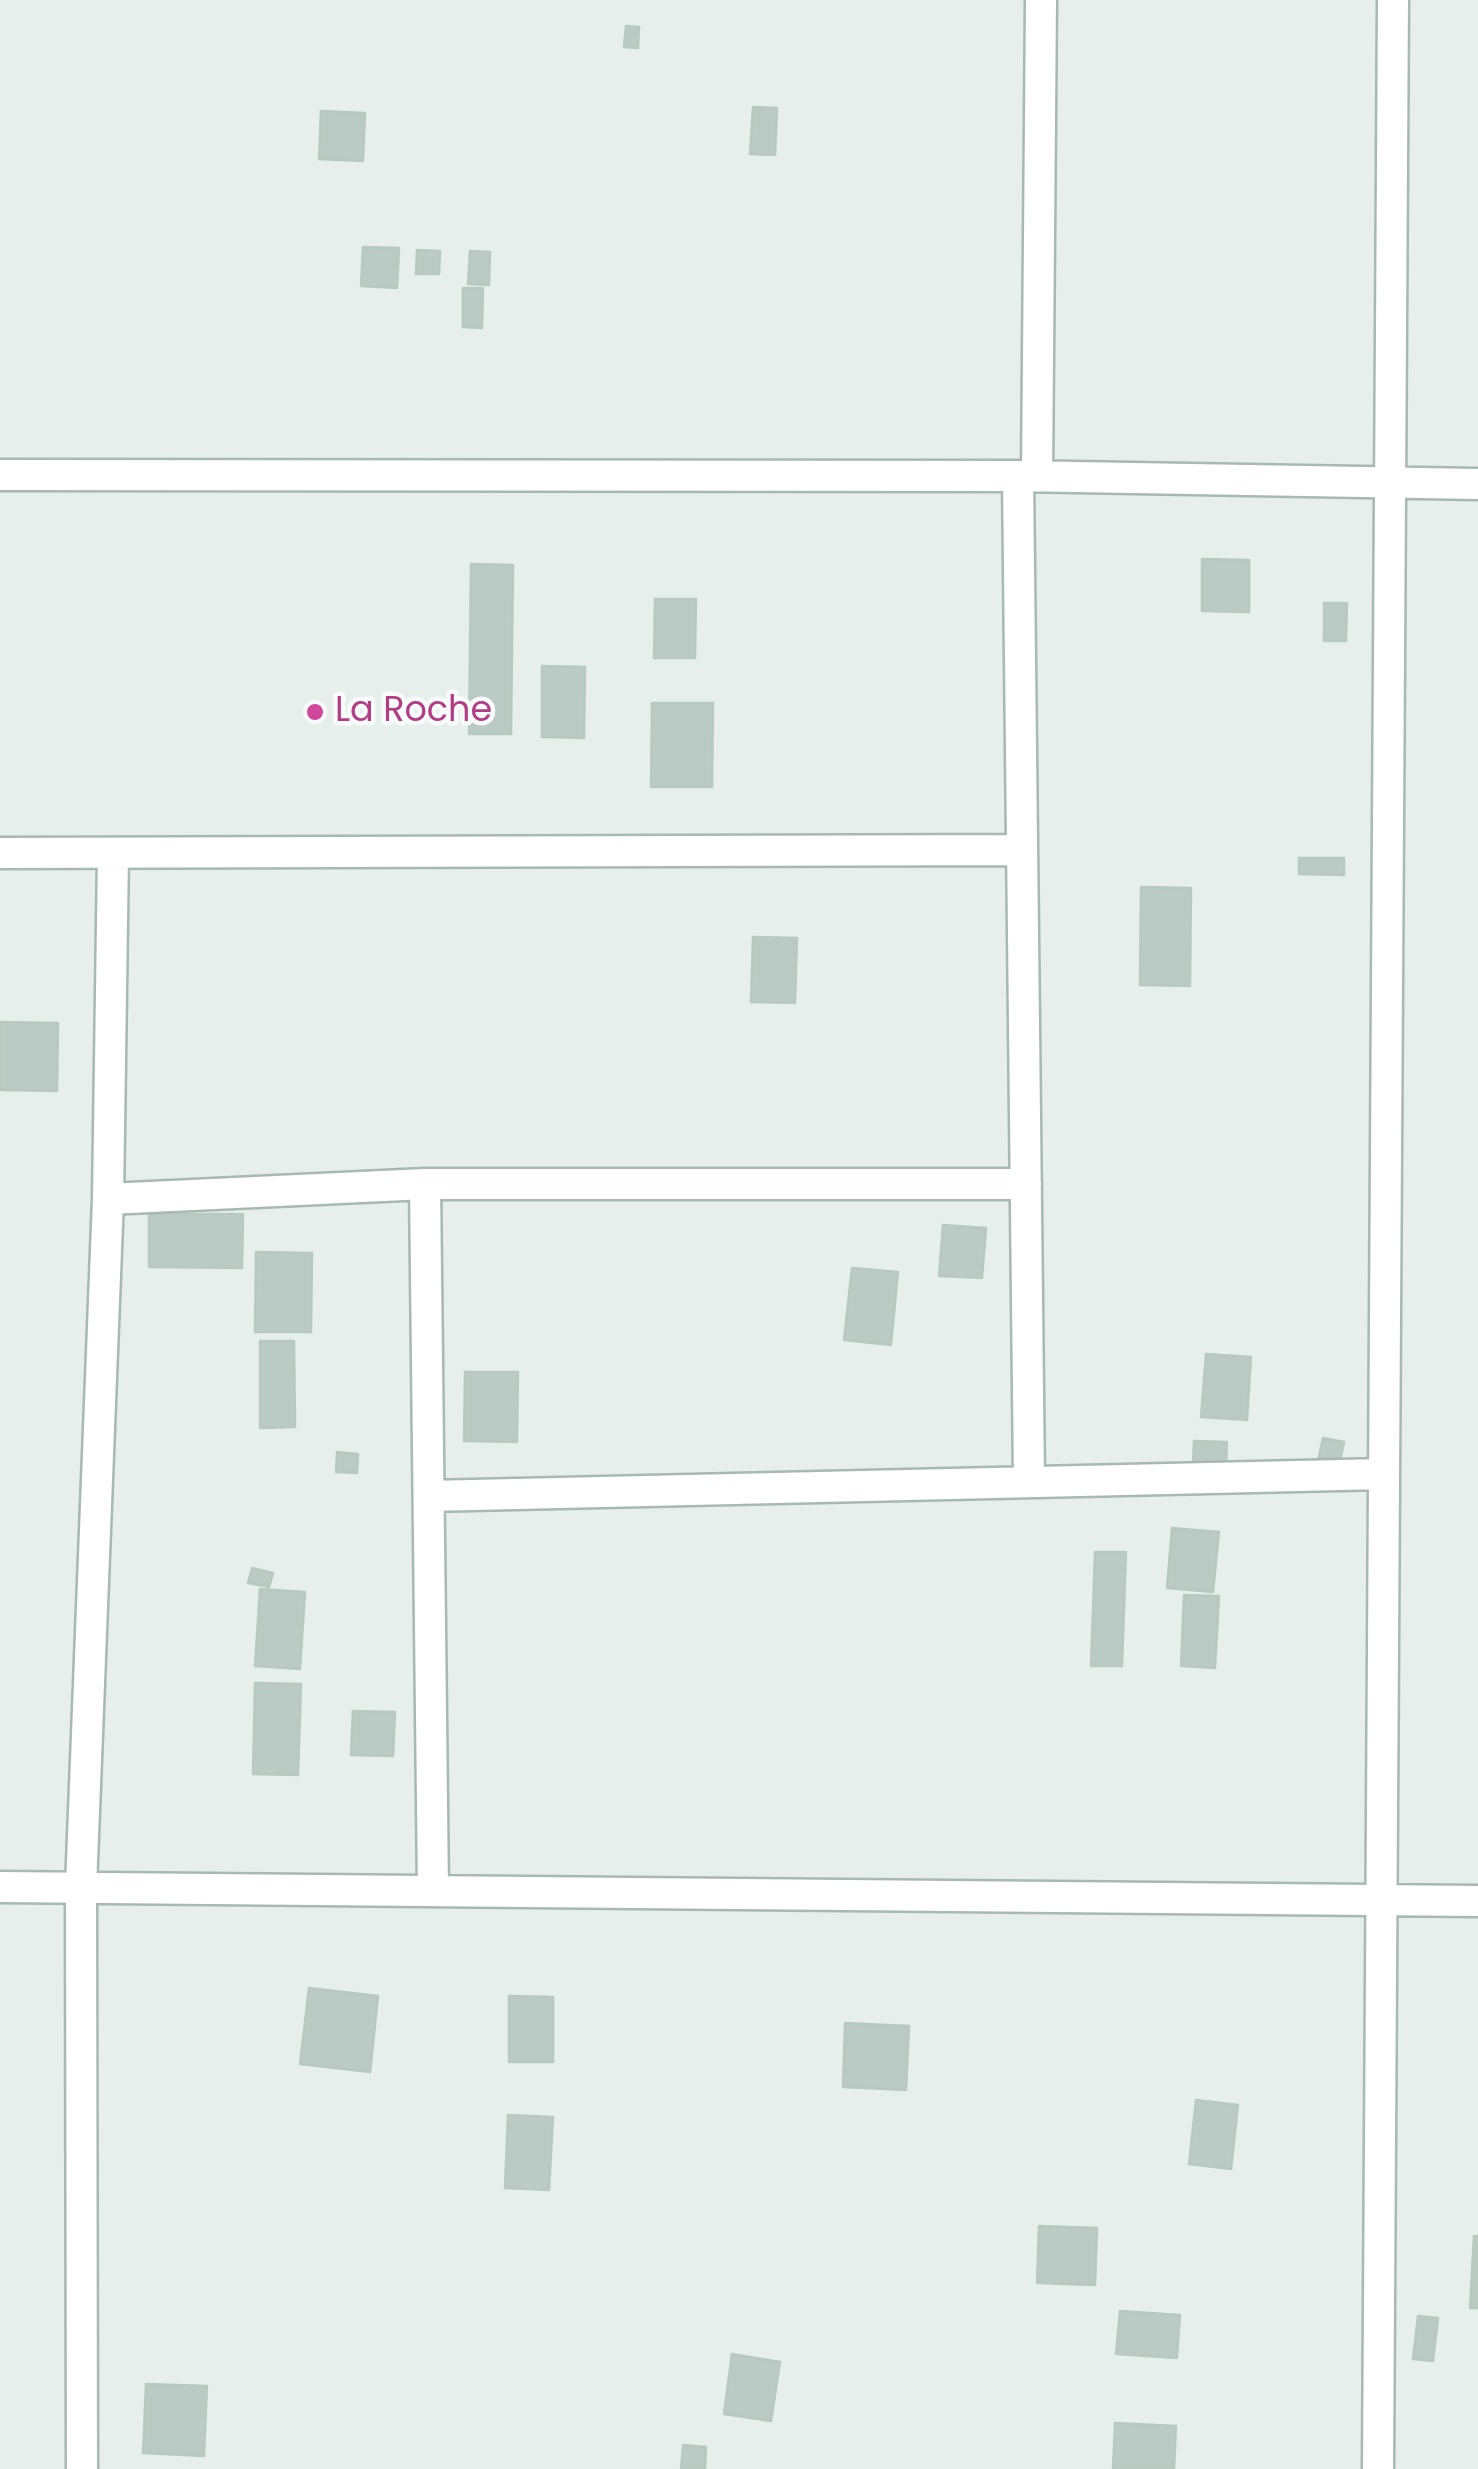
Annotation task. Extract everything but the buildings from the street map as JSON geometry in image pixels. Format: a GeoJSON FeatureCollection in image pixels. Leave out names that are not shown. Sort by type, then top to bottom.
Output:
{"type":"FeatureCollection","features":[{"type":"Feature","properties":{"kind":"street"},"geometry":{"type":"LineString","coordinates":[[1029,1482],[1022,850],[1041,0]]}},
{"type":"Feature","properties":{"kind":"street"},"geometry":{"type":"LineString","coordinates":[[1378,2469],[1393,0]]}},
{"type":"Feature","properties":{"kind":"street"},"geometry":{"type":"LineString","coordinates":[[0,475],[1028,476],[1478,484]]}},
{"type":"Feature","properties":{"kind":"street"},"geometry":{"type":"LineString","coordinates":[[0,852],[1022,850]]}},
{"type":"Feature","properties":{"kind":"street"},"geometry":{"type":"LineString","coordinates":[[82,2469],[80,1887],[108,1199],[113,853]]}},
{"type":"Feature","properties":{"kind":"street"},"geometry":{"type":"LineString","coordinates":[[108,1199],[425,1184],[1026,1184]]}},
{"type":"Feature","properties":{"kind":"street"},"geometry":{"type":"LineString","coordinates":[[425,1184],[433,1891]]}},
{"type":"Feature","properties":{"kind":"street"},"geometry":{"type":"LineString","coordinates":[[429,1496],[1384,1474]]}},
{"type":"Feature","properties":{"kind":"street"},"geometry":{"type":"LineString","coordinates":[[0,1887],[1478,1902]]}},
{"type":"Feature","properties":{"kind":"place","name":"La Roche"},"geometry":{"type":"Point","coordinates":[315,712]}}]}
